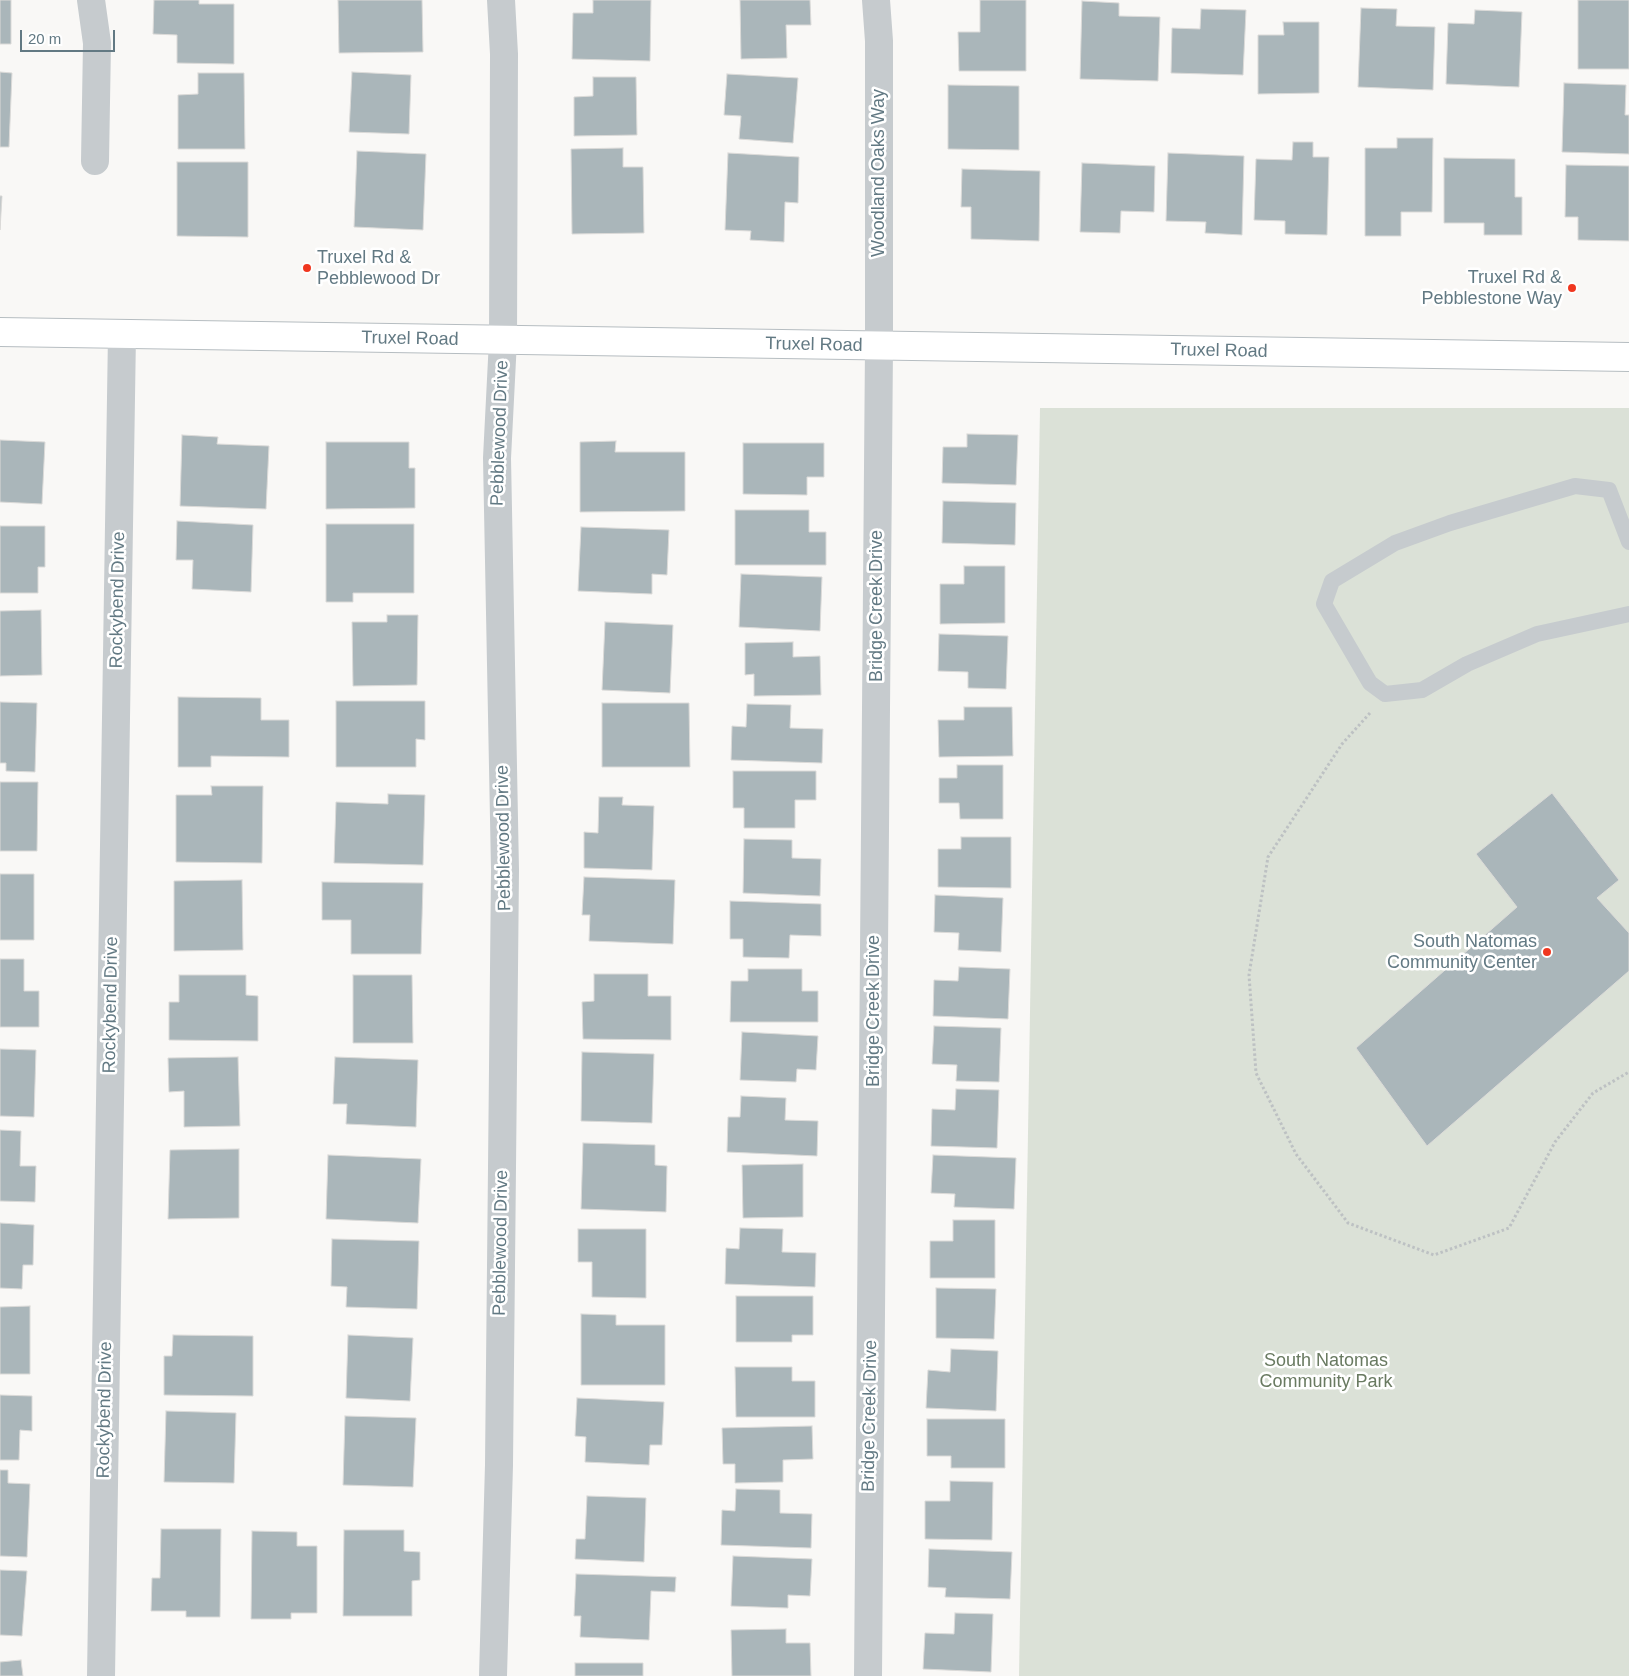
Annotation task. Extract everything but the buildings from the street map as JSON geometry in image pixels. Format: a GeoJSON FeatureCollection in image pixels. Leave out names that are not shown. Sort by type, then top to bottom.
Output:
{"type":"FeatureCollection","features":[{"type":"Feature","properties":{"kind":"main road","name":"Truxel Road"},"geometry":{"type":"LineString","coordinates":[[0,332],[1629,357]]}},
{"type":"Feature","properties":{"kind":"street"},"geometry":{"type":"LineString","coordinates":[[91,0],[97,43],[94,161]]}},
{"type":"Feature","properties":{"kind":"street","name":"Pebblewood Drive"},"geometry":{"type":"LineString","coordinates":[[493,1676],[499,1465],[505,880],[497,458],[503,340],[504,54],[501,0]]}},
{"type":"Feature","properties":{"kind":"street","name":"Woodland Oaks Way"},"geometry":{"type":"LineString","coordinates":[[876,0],[879,41],[879,346]]}},
{"type":"Feature","properties":{"kind":"street","name":"Rockybend Drive"},"geometry":{"type":"LineString","coordinates":[[102,1676],[122,334]]}},
{"type":"Feature","properties":{"kind":"street","name":"Bridge Creek Drive"},"geometry":{"type":"LineString","coordinates":[[868,1676],[879,346]]}},
{"type":"Feature","properties":{"kind":"lane"},"geometry":{"type":"LineString","coordinates":[[1629,542],[1609,490],[1575,486],[1450,523],[1395,543],[1332,581],[1324,604],[1370,683],[1385,694],[1422,690],[1467,664],[1537,634],[1629,614]]}},
{"type":"Feature","properties":{"kind":"path"},"geometry":{"type":"LineString","coordinates":[[1371,712],[1342,744],[1268,857],[1249,975],[1256,1073],[1296,1154],[1348,1223],[1434,1255],[1510,1228],[1556,1142],[1593,1093],[1629,1072]]}},
{"type":"Feature","properties":{"kind":"green space","name":"South Natomas Community Park"},"geometry":{"type":"Polygon","coordinates":[[[1040,408],[1629,408],[1629,1676],[1019,1676],[1040,408]]]}},
{"type":"Feature","properties":{"kind":"place","name":"Truxel Rd & Pebblewood Dr"},"geometry":{"type":"Point","coordinates":[307,268]}},
{"type":"Feature","properties":{"kind":"place","name":"Truxel Rd & Pebblestone Way"},"geometry":{"type":"Point","coordinates":[1572,288]}},
{"type":"Feature","properties":{"kind":"place","name":"South Natomas Community Center"},"geometry":{"type":"Point","coordinates":[1547,952]}}]}
